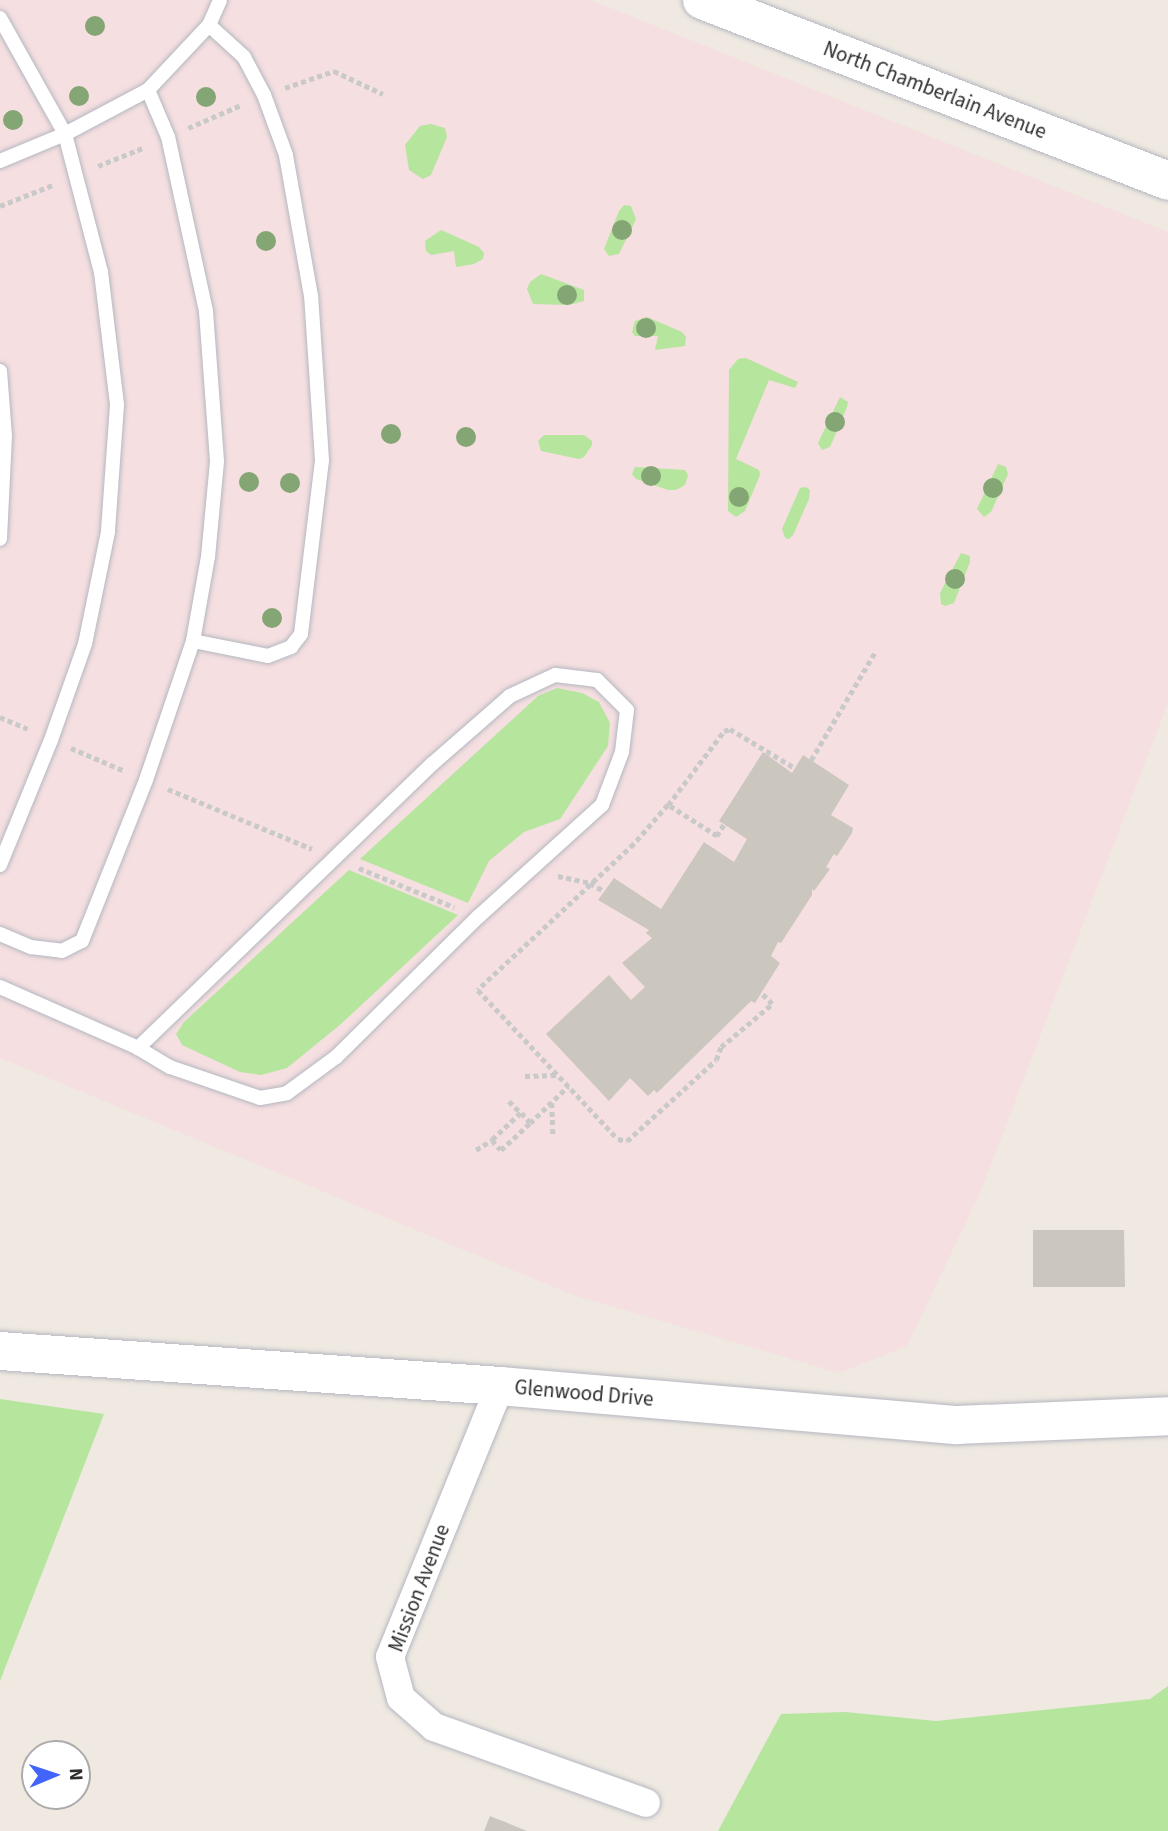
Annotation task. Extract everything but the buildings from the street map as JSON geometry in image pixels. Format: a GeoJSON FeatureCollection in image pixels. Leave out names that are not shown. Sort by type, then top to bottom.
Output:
{"type":"FeatureCollection","features":[{"type":"Feature","properties":{"kind":"street","name":"North Chamberlain Avenue"},"geometry":{"type":"LineString","coordinates":[[702,0],[1168,181]]}},
{"type":"Feature","properties":{"kind":"street","name":"Glenwood Drive"},"geometry":{"type":"LineString","coordinates":[[0,1351],[500,1386],[957,1425],[1168,1416]]}},
{"type":"Feature","properties":{"kind":"street","name":"Mission Avenue"},"geometry":{"type":"LineString","coordinates":[[500,1386],[390,1657],[401,1699],[434,1727],[646,1803]]}},
{"type":"Feature","properties":{"kind":"lane"},"geometry":{"type":"LineString","coordinates":[[0,161],[65,134],[148,90],[209,25],[220,0]]}},
{"type":"Feature","properties":{"kind":"lane"},"geometry":{"type":"LineString","coordinates":[[0,18],[65,134],[102,272],[117,405],[108,532],[85,644],[51,740],[0,865]]}},
{"type":"Feature","properties":{"kind":"lane"},"geometry":{"type":"LineString","coordinates":[[193,641],[268,656],[291,647],[301,634],[322,460],[311,296],[286,155],[264,95],[244,57],[209,25]]}},
{"type":"Feature","properties":{"kind":"lane"},"geometry":{"type":"LineString","coordinates":[[0,934],[32,947],[62,951],[82,942],[146,780],[193,641],[208,557],[217,461],[206,311],[168,137],[148,90]]}},
{"type":"Feature","properties":{"kind":"lane"},"geometry":{"type":"LineString","coordinates":[[0,371],[5,436],[0,539]]}},
{"type":"Feature","properties":{"kind":"lane"},"geometry":{"type":"LineString","coordinates":[[0,987],[138,1048],[170,1067],[260,1098],[287,1093],[336,1057],[478,917],[602,805],[622,752],[627,710],[597,680],[555,675],[510,696],[432,764],[138,1048]]}},
{"type":"Feature","properties":{"kind":"path"},"geometry":{"type":"LineString","coordinates":[[811,760],[875,652]]}},
{"type":"Feature","properties":{"kind":"path"},"geometry":{"type":"LineString","coordinates":[[0,717],[478,917]]}},
{"type":"Feature","properties":{"kind":"path"},"geometry":{"type":"LineString","coordinates":[[761,993],[772,1004],[721,1047],[716,1060],[627,1140],[618,1139],[478,990],[634,844],[668,805],[724,730],[730,729],[794,768]]}},
{"type":"Feature","properties":{"kind":"path"},"geometry":{"type":"LineString","coordinates":[[668,805],[717,836],[724,825]]}},
{"type":"Feature","properties":{"kind":"path"},"geometry":{"type":"LineString","coordinates":[[530,870],[590,883],[604,891]]}},
{"type":"Feature","properties":{"kind":"path"},"geometry":{"type":"LineString","coordinates":[[525,1076],[557,1074]]}},
{"type":"Feature","properties":{"kind":"path"},"geometry":{"type":"LineString","coordinates":[[492,1140],[501,1150],[568,1086]]}},
{"type":"Feature","properties":{"kind":"path"},"geometry":{"type":"LineString","coordinates":[[509,1101],[530,1123]]}},
{"type":"Feature","properties":{"kind":"path"},"geometry":{"type":"LineString","coordinates":[[551,1102],[553,1136]]}},
{"type":"Feature","properties":{"kind":"path"},"geometry":{"type":"LineString","coordinates":[[476,1150],[492,1140],[521,1113]]}},
{"type":"Feature","properties":{"kind":"shaded area"},"geometry":{"type":"Polygon","coordinates":[[[0,0],[591,0],[1168,232],[1168,703],[980,1193],[907,1346],[839,1373],[573,1295],[0,1058],[0,0]]]}},
{"type":"Feature","properties":{"kind":"green space"},"geometry":{"type":"Polygon","coordinates":[[[431,124],[445,128],[447,137],[431,175],[423,179],[409,170],[405,145],[420,126],[431,124]]]}},
{"type":"Feature","properties":{"kind":"green space"},"geometry":{"type":"Polygon","coordinates":[[[624,205],[631,206],[636,219],[619,254],[609,256],[604,249],[624,205]]]}},
{"type":"Feature","properties":{"kind":"green space"},"geometry":{"type":"Polygon","coordinates":[[[441,230],[479,247],[484,253],[483,259],[474,264],[456,267],[454,251],[431,255],[426,251],[425,241],[441,230]]]}},
{"type":"Feature","properties":{"kind":"green space"},"geometry":{"type":"Polygon","coordinates":[[[541,274],[584,290],[584,301],[569,305],[533,304],[527,289],[530,282],[541,274]]]}},
{"type":"Feature","properties":{"kind":"green space"},"geometry":{"type":"Polygon","coordinates":[[[647,317],[682,332],[686,337],[685,346],[655,350],[658,336],[635,336],[632,332],[635,321],[647,317]]]}},
{"type":"Feature","properties":{"kind":"green space"},"geometry":{"type":"Polygon","coordinates":[[[746,358],[798,382],[795,388],[769,380],[736,459],[759,470],[760,475],[745,511],[736,517],[728,511],[729,370],[738,359],[746,358]]]}},
{"type":"Feature","properties":{"kind":"green space"},"geometry":{"type":"Polygon","coordinates":[[[840,397],[848,402],[847,407],[830,447],[822,450],[818,443],[840,397]]]}},
{"type":"Feature","properties":{"kind":"green space"},"geometry":{"type":"Polygon","coordinates":[[[544,435],[584,435],[592,441],[592,445],[584,457],[579,459],[541,451],[538,441],[544,435]]]}},
{"type":"Feature","properties":{"kind":"green space"},"geometry":{"type":"Polygon","coordinates":[[[998,464],[1006,467],[1008,474],[991,512],[984,517],[977,509],[998,464]]]}},
{"type":"Feature","properties":{"kind":"green space"},"geometry":{"type":"Polygon","coordinates":[[[635,467],[685,470],[688,475],[685,485],[676,490],[668,490],[636,479],[632,474],[635,467]]]}},
{"type":"Feature","properties":{"kind":"green space"},"geometry":{"type":"Polygon","coordinates":[[[806,487],[810,490],[809,499],[793,535],[789,539],[785,538],[782,529],[800,488],[806,487]]]}},
{"type":"Feature","properties":{"kind":"green space"},"geometry":{"type":"Polygon","coordinates":[[[961,553],[970,556],[970,562],[954,603],[945,606],[941,604],[940,593],[961,553]]]}},
{"type":"Feature","properties":{"kind":"green space"},"geometry":{"type":"Polygon","coordinates":[[[557,688],[582,693],[599,702],[610,723],[608,746],[560,819],[524,832],[489,861],[468,903],[360,859],[538,696],[557,688]]]}},
{"type":"Feature","properties":{"kind":"green space"},"geometry":{"type":"Polygon","coordinates":[[[349,870],[458,915],[341,1024],[287,1068],[261,1075],[240,1072],[182,1045],[176,1034],[184,1022],[349,870]]]}},
{"type":"Feature","properties":{"kind":"green space"},"geometry":{"type":"Polygon","coordinates":[[[0,1399],[104,1414],[0,1681],[0,1399]]]}},
{"type":"Feature","properties":{"kind":"green space"},"geometry":{"type":"Polygon","coordinates":[[[1168,1686],[1168,1831],[718,1831],[781,1714],[845,1712],[936,1721],[1150,1699],[1168,1686]]]}}]}
